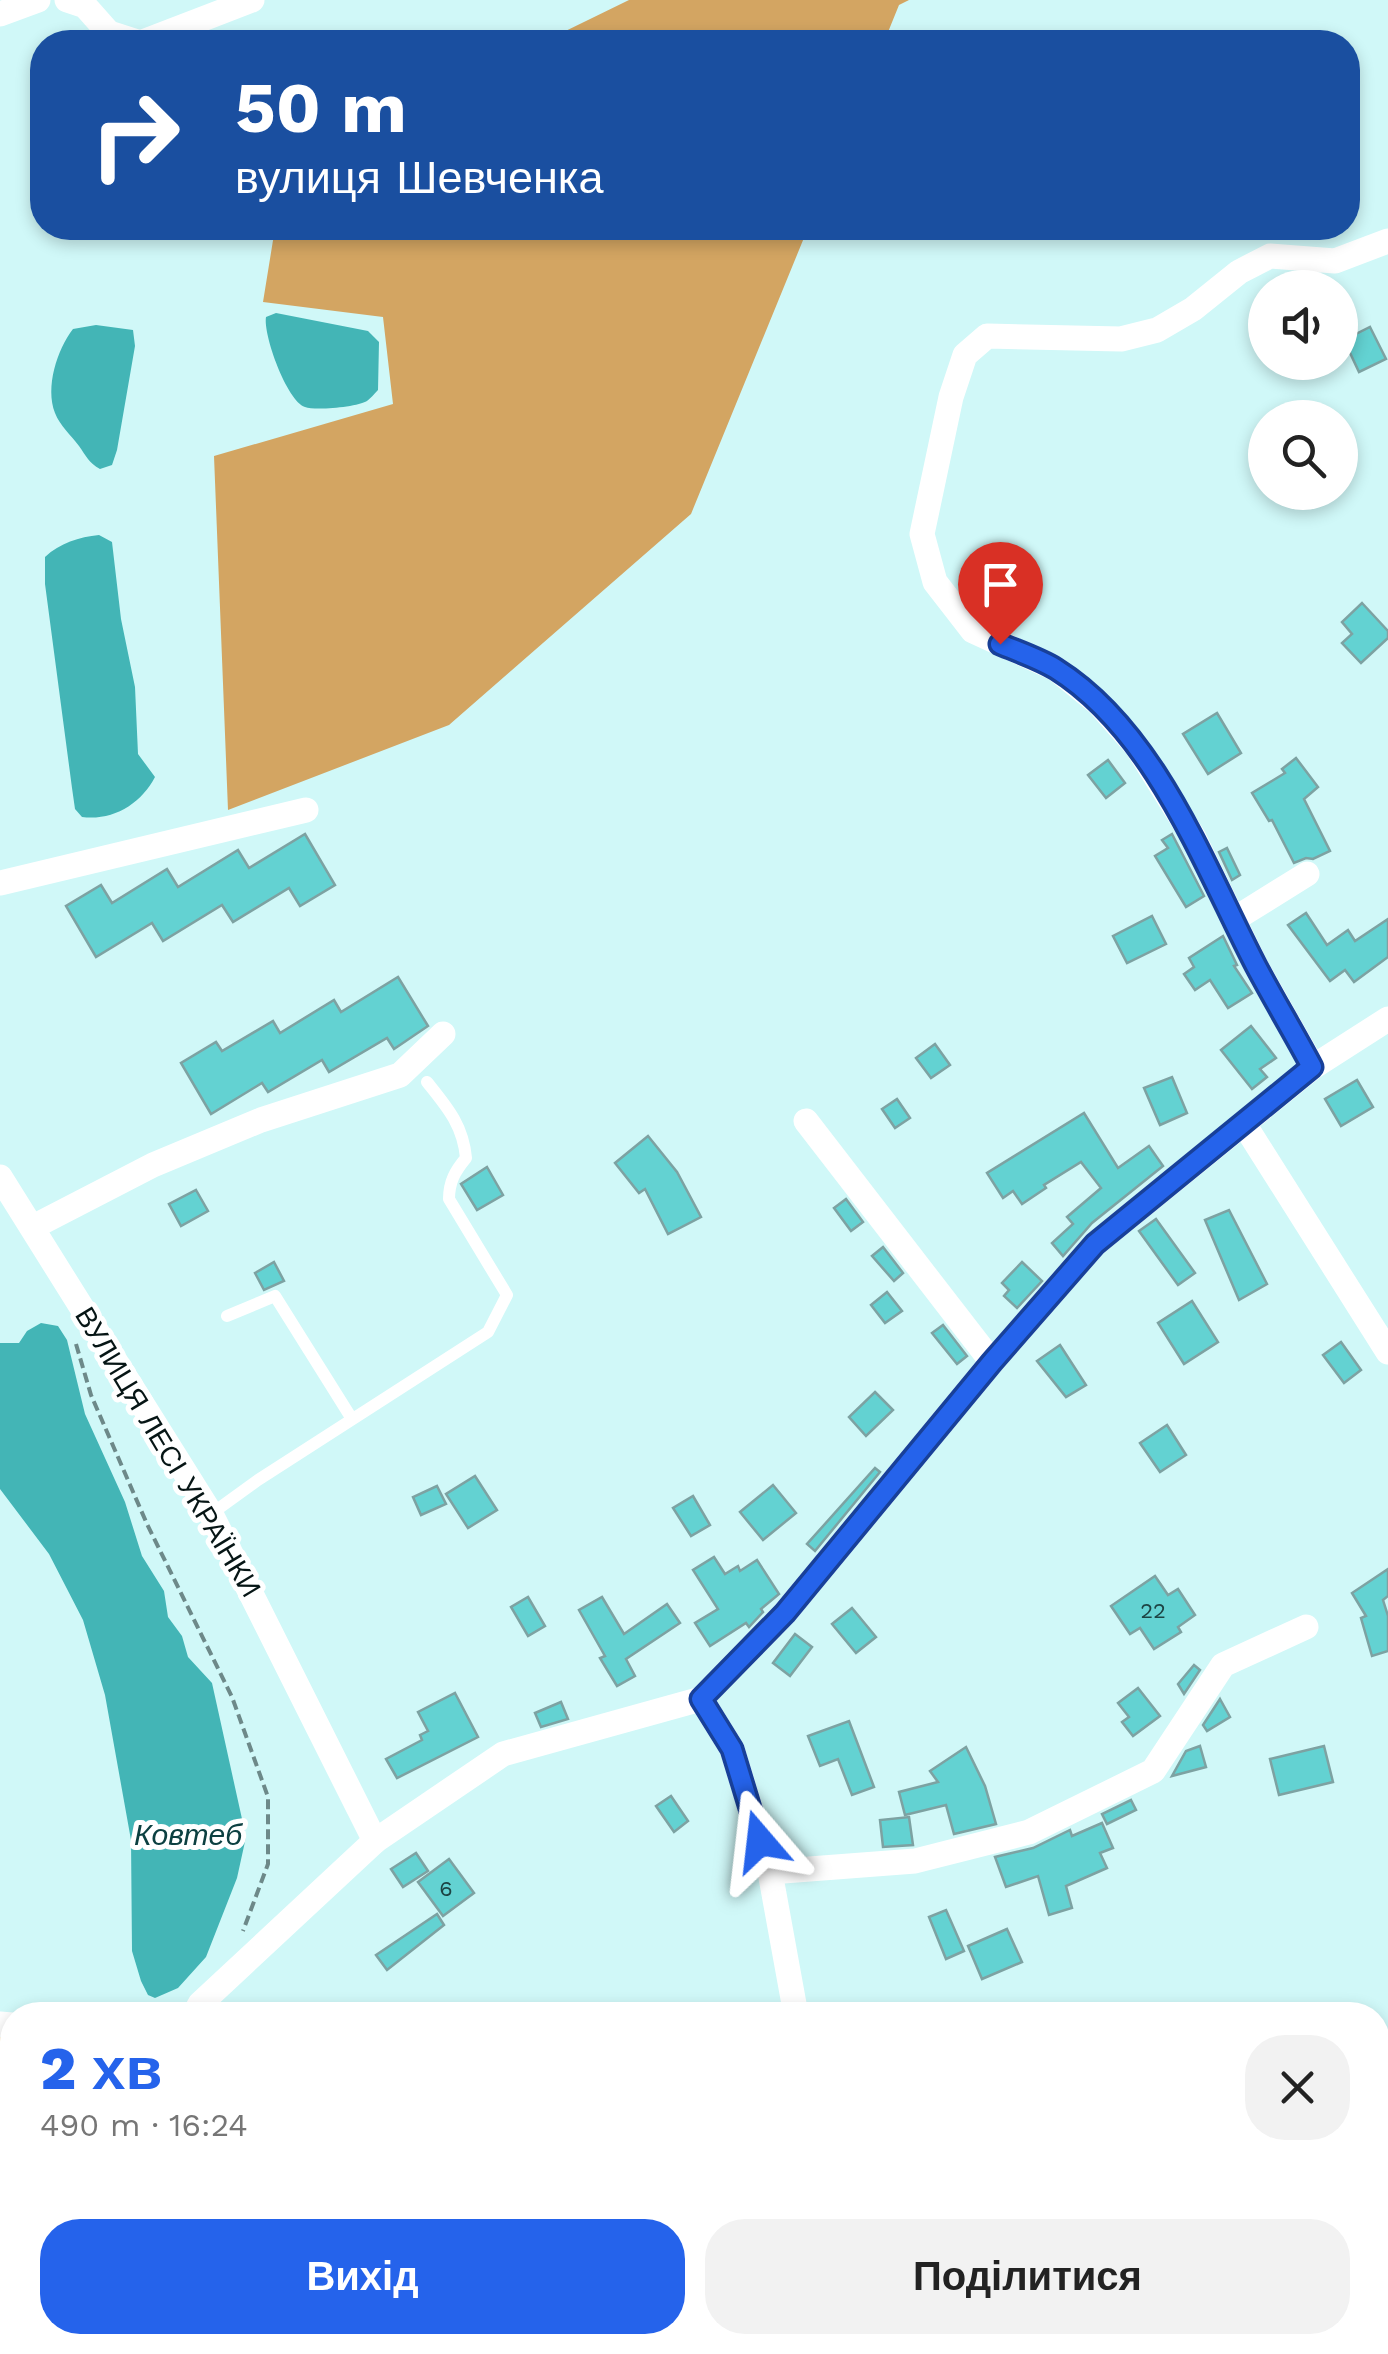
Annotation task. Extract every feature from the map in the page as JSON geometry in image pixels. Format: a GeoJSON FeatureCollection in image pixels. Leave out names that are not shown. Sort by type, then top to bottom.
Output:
{"type":"FeatureCollection","features":[{"type":"Feature","properties":{"kind":"street"},"geometry":{"type":"LineString","coordinates":[[0,14],[38,0]]}},
{"type":"Feature","properties":{"kind":"street"},"geometry":{"type":"LineString","coordinates":[[66,0],[85,6],[106,30]]}},
{"type":"Feature","properties":{"kind":"street"},"geometry":{"type":"LineString","coordinates":[[172,30],[252,0]]}},
{"type":"Feature","properties":{"kind":"street"},"geometry":{"type":"LineString","coordinates":[[1312,1067],[1194,838],[1136,747],[1098,703],[1056,669],[973,631],[934,582],[922,534],[951,397],[965,354],[987,336],[1121,340],[1157,330],[1238,272],[1270,256],[1335,261],[1388,241]]}},
{"type":"Feature","properties":{"kind":"street"},"geometry":{"type":"LineString","coordinates":[[0,883],[306,810]]}},
{"type":"Feature","properties":{"kind":"street"},"geometry":{"type":"LineString","coordinates":[[1234,920],[1307,874]]}},
{"type":"Feature","properties":{"kind":"street"},"geometry":{"type":"LineString","coordinates":[[202,2002],[376,1842],[503,1754],[701,1699],[785,1613],[1095,1244],[1312,1067],[1388,1020]]}},
{"type":"Feature","properties":{"kind":"street"},"geometry":{"type":"LineString","coordinates":[[33,1226],[154,1165],[261,1120],[400,1074],[444,1034]]}},
{"type":"Feature","properties":{"kind":"street"},"geometry":{"type":"LineString","coordinates":[[806,1121],[992,1362]]}},
{"type":"Feature","properties":{"kind":"street"},"geometry":{"type":"LineString","coordinates":[[1244,1124],[1388,1352]]}},
{"type":"Feature","properties":{"kind":"street","name":"ВУЛИЦЯ ЛЕСІ УКРАЇНКИ"},"geometry":{"type":"LineString","coordinates":[[0,1177],[211,1514],[376,1842]]}},
{"type":"Feature","properties":{"kind":"street"},"geometry":{"type":"LineString","coordinates":[[770,1872],[915,1861],[1029,1832],[1153,1771],[1222,1665],[1306,1627]]}},
{"type":"Feature","properties":{"kind":"street"},"geometry":{"type":"LineString","coordinates":[[701,1699],[732,1749],[770,1872],[794,2002]]}},
{"type":"Feature","properties":{"kind":"lane"},"geometry":{"type":"LineString","coordinates":[[211,1514],[488,1332],[507,1295],[448,1200],[456,1170],[466,1158],[464,1136],[457,1120],[427,1082]]}},
{"type":"Feature","properties":{"kind":"lane"},"geometry":{"type":"LineString","coordinates":[[227,1316],[275,1296],[352,1419]]}},
{"type":"Feature","properties":{"kind":"path"},"geometry":{"type":"LineString","coordinates":[[72,1332],[91,1395],[146,1524],[232,1697],[268,1797],[268,1864],[243,1931]]}},
{"type":"Feature","properties":{"kind":"shaded area"},"geometry":{"type":"Polygon","coordinates":[[[629,0],[909,0],[899,5],[889,30],[568,30],[629,0]]]}},
{"type":"Feature","properties":{"kind":"shaded area"},"geometry":{"type":"Polygon","coordinates":[[[273,240],[803,240],[691,514],[449,725],[228,810],[214,456],[393,404],[383,317],[263,302],[273,240]]]}},
{"type":"Feature","properties":{"kind":"water"},"geometry":{"type":"Polygon","coordinates":[[[276,313],[368,331],[379,342],[378,390],[367,401],[346,407],[310,408],[298,402],[284,381],[268,338],[266,317],[276,313]]]}},
{"type":"Feature","properties":{"kind":"water"},"geometry":{"type":"Polygon","coordinates":[[[96,325],[133,330],[135,346],[117,450],[112,465],[100,469],[60,422],[51,392],[54,369],[73,329],[96,325]]]}},
{"type":"Feature","properties":{"kind":"water"},"geometry":{"type":"Polygon","coordinates":[[[99,535],[112,542],[121,619],[135,687],[138,754],[155,777],[125,809],[93,818],[82,817],[75,809],[45,584],[45,557],[70,542],[99,535]]]}},
{"type":"Feature","properties":{"kind":"water","name":"Ковтеб"},"geometry":{"type":"Polygon","coordinates":[[[41,1323],[58,1326],[67,1340],[85,1414],[125,1502],[142,1556],[164,1591],[168,1617],[182,1636],[188,1657],[212,1683],[246,1837],[237,1878],[206,1957],[178,1988],[155,1998],[148,1995],[141,1981],[132,1951],[131,1840],[105,1695],[83,1620],[49,1554],[0,1489],[0,1343],[19,1343],[27,1331],[41,1323]]]}},
{"type":"Feature","properties":{"kind":"building"},"geometry":{"type":"Polygon","coordinates":[[[1370,327],[1386,359],[1359,372],[1358,370],[1358,333],[1370,327]]]}},
{"type":"Feature","properties":{"kind":"building"},"geometry":{"type":"Polygon","coordinates":[[[986,591],[1015,618],[1006,628],[983,618],[973,605],[986,591]]]}},
{"type":"Feature","properties":{"kind":"building"},"geometry":{"type":"Polygon","coordinates":[[[1362,603],[1388,631],[1388,638],[1361,663],[1342,643],[1352,634],[1342,622],[1362,603]]]}},
{"type":"Feature","properties":{"kind":"building"},"geometry":{"type":"Polygon","coordinates":[[[1217,713],[1241,753],[1208,774],[1183,734],[1217,713]]]}},
{"type":"Feature","properties":{"kind":"building"},"geometry":{"type":"Polygon","coordinates":[[[1296,758],[1318,787],[1304,799],[1330,851],[1294,863],[1272,820],[1269,821],[1252,793],[1285,773],[1282,769],[1296,758]]]}},
{"type":"Feature","properties":{"kind":"building"},"geometry":{"type":"Polygon","coordinates":[[[1108,760],[1125,783],[1106,798],[1088,775],[1108,760]]]}},
{"type":"Feature","properties":{"kind":"building"},"geometry":{"type":"Polygon","coordinates":[[[305,834],[335,885],[300,906],[289,888],[233,922],[222,905],[163,941],[152,923],[96,957],[66,906],[101,885],[112,903],[167,869],[178,887],[238,850],[249,868],[305,834]]]}},
{"type":"Feature","properties":{"kind":"building"},"geometry":{"type":"Polygon","coordinates":[[[1172,834],[1204,896],[1186,907],[1155,856],[1168,848],[1162,840],[1172,834]]]}},
{"type":"Feature","properties":{"kind":"building"},"geometry":{"type":"Polygon","coordinates":[[[1227,848],[1240,875],[1232,880],[1219,852],[1227,848]]]}},
{"type":"Feature","properties":{"kind":"building"},"geometry":{"type":"Polygon","coordinates":[[[1306,913],[1327,945],[1348,930],[1355,941],[1388,919],[1388,957],[1354,982],[1345,970],[1330,981],[1288,925],[1306,913]]]}},
{"type":"Feature","properties":{"kind":"building"},"geometry":{"type":"Polygon","coordinates":[[[1152,916],[1166,944],[1127,963],[1113,936],[1152,916]]]}},
{"type":"Feature","properties":{"kind":"building"},"geometry":{"type":"Polygon","coordinates":[[[1223,936],[1237,965],[1234,966],[1252,993],[1228,1008],[1210,980],[1195,990],[1184,974],[1194,967],[1189,958],[1223,936]]]}},
{"type":"Feature","properties":{"kind":"building"},"geometry":{"type":"Polygon","coordinates":[[[398,977],[428,1026],[394,1049],[387,1038],[329,1072],[322,1060],[268,1092],[262,1083],[211,1114],[181,1063],[216,1042],[222,1051],[273,1021],[280,1033],[334,1000],[341,1012],[398,977]]]}},
{"type":"Feature","properties":{"kind":"building"},"geometry":{"type":"Polygon","coordinates":[[[1251,1026],[1276,1058],[1260,1069],[1267,1077],[1252,1089],[1221,1050],[1251,1026]]]}},
{"type":"Feature","properties":{"kind":"building"},"geometry":{"type":"Polygon","coordinates":[[[935,1044],[950,1065],[931,1078],[916,1058],[935,1044]]]}},
{"type":"Feature","properties":{"kind":"building"},"geometry":{"type":"Polygon","coordinates":[[[1172,1077],[1187,1113],[1160,1125],[1144,1088],[1172,1077]]]}},
{"type":"Feature","properties":{"kind":"building"},"geometry":{"type":"Polygon","coordinates":[[[1357,1080],[1373,1107],[1341,1126],[1325,1099],[1357,1080]]]}},
{"type":"Feature","properties":{"kind":"building"},"geometry":{"type":"Polygon","coordinates":[[[897,1099],[910,1118],[895,1128],[882,1109],[897,1099]]]}},
{"type":"Feature","properties":{"kind":"building"},"geometry":{"type":"Polygon","coordinates":[[[1084,1113],[1118,1168],[1149,1146],[1163,1166],[1092,1223],[1063,1256],[1052,1243],[1073,1224],[1067,1217],[1101,1188],[1081,1162],[1022,1204],[1013,1191],[1003,1198],[987,1173],[1084,1113]]]}},
{"type":"Feature","properties":{"kind":"building"},"geometry":{"type":"Polygon","coordinates":[[[648,1136],[677,1172],[701,1217],[668,1234],[645,1189],[639,1193],[615,1163],[648,1136]]]}},
{"type":"Feature","properties":{"kind":"building"},"geometry":{"type":"Polygon","coordinates":[[[487,1167],[503,1195],[477,1210],[461,1184],[487,1167]]]}},
{"type":"Feature","properties":{"kind":"building"},"geometry":{"type":"Polygon","coordinates":[[[196,1190],[208,1211],[181,1226],[169,1204],[196,1190]]]}},
{"type":"Feature","properties":{"kind":"building"},"geometry":{"type":"Polygon","coordinates":[[[846,1199],[863,1222],[851,1231],[834,1208],[846,1199]]]}},
{"type":"Feature","properties":{"kind":"building"},"geometry":{"type":"Polygon","coordinates":[[[1229,1210],[1267,1284],[1239,1300],[1205,1220],[1229,1210]]]}},
{"type":"Feature","properties":{"kind":"building"},"geometry":{"type":"Polygon","coordinates":[[[1156,1219],[1195,1273],[1178,1285],[1139,1231],[1156,1219]]]}},
{"type":"Feature","properties":{"kind":"building"},"geometry":{"type":"Polygon","coordinates":[[[883,1247],[903,1273],[894,1281],[872,1256],[883,1247]]]}},
{"type":"Feature","properties":{"kind":"building"},"geometry":{"type":"Polygon","coordinates":[[[274,1262],[284,1281],[264,1290],[255,1273],[274,1262]]]}},
{"type":"Feature","properties":{"kind":"building"},"geometry":{"type":"Polygon","coordinates":[[[1022,1262],[1042,1281],[1017,1308],[1004,1296],[1009,1290],[1002,1283],[1022,1262]]]}},
{"type":"Feature","properties":{"kind":"building"},"geometry":{"type":"Polygon","coordinates":[[[887,1292],[902,1311],[885,1323],[871,1305],[887,1292]]]}},
{"type":"Feature","properties":{"kind":"building"},"geometry":{"type":"Polygon","coordinates":[[[1192,1301],[1218,1342],[1184,1364],[1158,1323],[1192,1301]]]}},
{"type":"Feature","properties":{"kind":"building"},"geometry":{"type":"Polygon","coordinates":[[[943,1325],[967,1356],[957,1364],[932,1333],[943,1325]]]}},
{"type":"Feature","properties":{"kind":"building"},"geometry":{"type":"Polygon","coordinates":[[[1341,1342],[1361,1370],[1344,1383],[1323,1355],[1341,1342]]]}},
{"type":"Feature","properties":{"kind":"building"},"geometry":{"type":"Polygon","coordinates":[[[1060,1345],[1086,1385],[1066,1397],[1037,1361],[1060,1345]]]}},
{"type":"Feature","properties":{"kind":"building"},"geometry":{"type":"Polygon","coordinates":[[[875,1392],[893,1410],[866,1436],[849,1417],[875,1392]]]}},
{"type":"Feature","properties":{"kind":"building"},"geometry":{"type":"Polygon","coordinates":[[[1167,1425],[1186,1455],[1160,1472],[1140,1443],[1167,1425]]]}},
{"type":"Feature","properties":{"kind":"building"},"geometry":{"type":"Polygon","coordinates":[[[875,1468],[880,1472],[815,1551],[807,1544],[875,1468]]]}},
{"type":"Feature","properties":{"kind":"building"},"geometry":{"type":"Polygon","coordinates":[[[475,1476],[497,1510],[468,1528],[446,1494],[475,1476]]]}},
{"type":"Feature","properties":{"kind":"building"},"geometry":{"type":"Polygon","coordinates":[[[773,1485],[796,1513],[763,1540],[740,1512],[773,1485]]]}},
{"type":"Feature","properties":{"kind":"building"},"geometry":{"type":"Polygon","coordinates":[[[437,1486],[446,1504],[421,1515],[413,1497],[437,1486]]]}},
{"type":"Feature","properties":{"kind":"building"},"geometry":{"type":"Polygon","coordinates":[[[693,1496],[710,1525],[691,1536],[673,1508],[693,1496]]]}},
{"type":"Feature","properties":{"kind":"building"},"geometry":{"type":"Polygon","coordinates":[[[714,1557],[725,1574],[738,1566],[740,1571],[757,1560],[779,1594],[761,1609],[763,1612],[749,1627],[746,1623],[710,1646],[695,1623],[718,1609],[693,1570],[714,1557]]]}},
{"type":"Feature","properties":{"kind":"building"},"geometry":{"type":"Polygon","coordinates":[[[1388,1569],[1388,1596],[1383,1600],[1388,1616],[1388,1651],[1372,1656],[1361,1618],[1366,1616],[1352,1593],[1388,1569]]]}},
{"type":"Feature","properties":{"kind":"building"},"geometry":{"type":"Polygon","coordinates":[[[1155,1576],[1168,1595],[1178,1589],[1195,1615],[1178,1627],[1181,1632],[1154,1649],[1140,1628],[1130,1634],[1111,1606],[1155,1576]]]}},
{"type":"Feature","properties":{"kind":"building"},"geometry":{"type":"Polygon","coordinates":[[[528,1597],[545,1626],[528,1636],[511,1607],[528,1597]]]}},
{"type":"Feature","properties":{"kind":"building"},"geometry":{"type":"Polygon","coordinates":[[[602,1597],[624,1634],[667,1604],[680,1623],[626,1659],[635,1676],[617,1686],[579,1610],[602,1597]]]}},
{"type":"Feature","properties":{"kind":"building"},"geometry":{"type":"Polygon","coordinates":[[[852,1608],[876,1637],[856,1653],[832,1624],[852,1608]]]}},
{"type":"Feature","properties":{"kind":"building"},"geometry":{"type":"Polygon","coordinates":[[[795,1634],[812,1647],[790,1676],[773,1663],[795,1634]]]}},
{"type":"Feature","properties":{"kind":"building"},"geometry":{"type":"Polygon","coordinates":[[[1194,1665],[1200,1670],[1184,1694],[1178,1684],[1194,1665]]]}},
{"type":"Feature","properties":{"kind":"building"},"geometry":{"type":"Polygon","coordinates":[[[1138,1688],[1160,1716],[1133,1736],[1122,1722],[1129,1717],[1118,1703],[1138,1688]]]}},
{"type":"Feature","properties":{"kind":"building"},"geometry":{"type":"Polygon","coordinates":[[[455,1693],[478,1737],[397,1778],[386,1759],[422,1740],[420,1735],[428,1731],[418,1712],[455,1693]]]}},
{"type":"Feature","properties":{"kind":"building"},"geometry":{"type":"Polygon","coordinates":[[[1220,1699],[1230,1717],[1207,1731],[1203,1725],[1220,1699]]]}},
{"type":"Feature","properties":{"kind":"building"},"geometry":{"type":"Polygon","coordinates":[[[561,1702],[568,1719],[541,1727],[535,1713],[561,1702]]]}},
{"type":"Feature","properties":{"kind":"building"},"geometry":{"type":"Polygon","coordinates":[[[849,1721],[874,1787],[852,1795],[838,1759],[820,1766],[808,1736],[849,1721]]]}},
{"type":"Feature","properties":{"kind":"building"},"geometry":{"type":"Polygon","coordinates":[[[1200,1746],[1206,1767],[1172,1776],[1186,1751],[1200,1746]]]}},
{"type":"Feature","properties":{"kind":"building"},"geometry":{"type":"Polygon","coordinates":[[[1324,1746],[1333,1782],[1279,1795],[1270,1759],[1324,1746]]]}},
{"type":"Feature","properties":{"kind":"building"},"geometry":{"type":"Polygon","coordinates":[[[966,1747],[985,1786],[996,1824],[954,1834],[946,1805],[905,1815],[899,1792],[938,1782],[930,1771],[966,1747]]]}},
{"type":"Feature","properties":{"kind":"building"},"geometry":{"type":"Polygon","coordinates":[[[671,1796],[688,1821],[674,1832],[656,1806],[671,1796]]]}},
{"type":"Feature","properties":{"kind":"building"},"geometry":{"type":"Polygon","coordinates":[[[1131,1800],[1136,1810],[1107,1824],[1102,1814],[1131,1800]]]}},
{"type":"Feature","properties":{"kind":"building"},"geometry":{"type":"Polygon","coordinates":[[[909,1817],[913,1845],[883,1847],[880,1820],[909,1817]]]}},
{"type":"Feature","properties":{"kind":"building"},"geometry":{"type":"Polygon","coordinates":[[[1102,1823],[1113,1848],[1100,1853],[1107,1868],[1066,1886],[1072,1908],[1049,1915],[1038,1876],[1006,1887],[995,1857],[1033,1848],[1070,1830],[1072,1836],[1102,1823]]]}},
{"type":"Feature","properties":{"kind":"building"},"geometry":{"type":"Polygon","coordinates":[[[416,1853],[428,1871],[403,1887],[391,1869],[416,1853]]]}},
{"type":"Feature","properties":{"kind":"building"},"geometry":{"type":"Polygon","coordinates":[[[449,1859],[474,1893],[443,1916],[418,1882],[449,1859]]]}},
{"type":"Feature","properties":{"kind":"building"},"geometry":{"type":"Polygon","coordinates":[[[946,1910],[964,1951],[946,1959],[929,1917],[946,1910]]]}},
{"type":"Feature","properties":{"kind":"building"},"geometry":{"type":"Polygon","coordinates":[[[437,1914],[444,1925],[387,1970],[376,1955],[437,1914]]]}},
{"type":"Feature","properties":{"kind":"building"},"geometry":{"type":"Polygon","coordinates":[[[1007,1929],[1022,1962],[982,1979],[968,1946],[1007,1929]]]}},
{"type":"Feature","properties":{"kind":"route"},"geometry":{"type":"LineString","coordinates":[[760,1841],[732,1749],[701,1699],[785,1613],[1095,1244],[1312,1067],[1256,966],[1194,838],[1136,747],[1098,703],[1056,669],[1000,644]]}}]}
